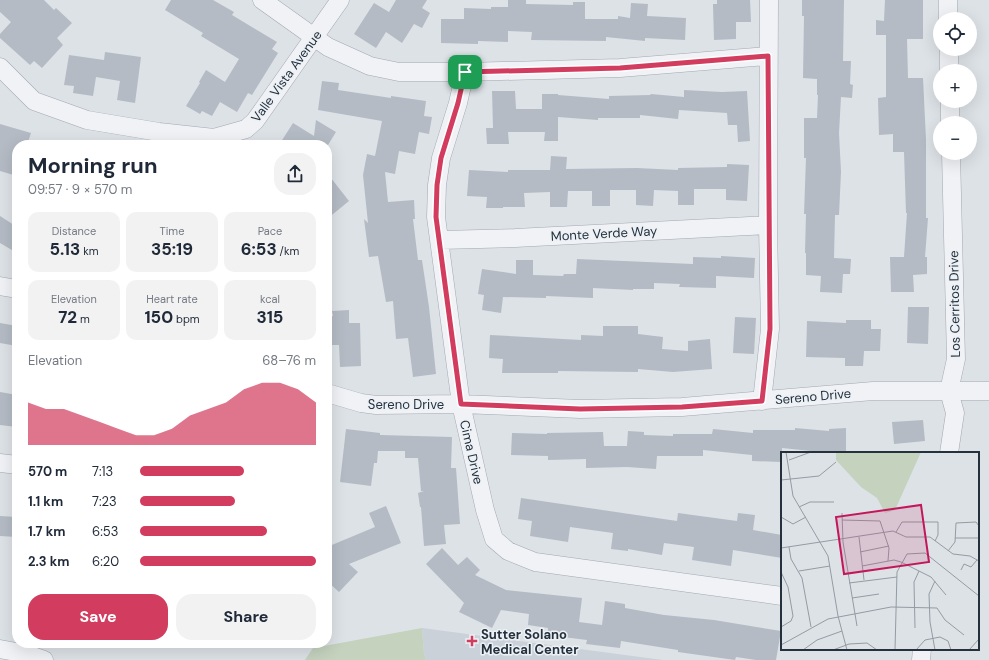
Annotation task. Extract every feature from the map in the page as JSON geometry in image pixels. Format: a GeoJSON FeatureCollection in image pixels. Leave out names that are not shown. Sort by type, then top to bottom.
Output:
{"type":"FeatureCollection","features":[{"type":"Feature","properties":{"kind":"street"},"geometry":{"type":"LineString","coordinates":[[262,0],[328,47],[370,66],[400,72],[620,68],[768,56]]}},
{"type":"Feature","properties":{"kind":"street","name":"Valle Vista Avenue"},"geometry":{"type":"LineString","coordinates":[[0,67],[34,101],[87,120],[159,132],[214,138],[246,128],[255,122],[340,0]]}},
{"type":"Feature","properties":{"kind":"street"},"geometry":{"type":"LineString","coordinates":[[762,401],[770,329],[768,225],[769,0]]}},
{"type":"Feature","properties":{"kind":"street"},"geometry":{"type":"LineString","coordinates":[[948,0],[948,12]]}},
{"type":"Feature","properties":{"kind":"street","name":"Cima Drive"},"geometry":{"type":"LineString","coordinates":[[465,72],[458,103],[441,158],[437,185],[436,217],[461,404],[485,510],[494,540],[508,551],[535,562],[781,596]]}},
{"type":"Feature","properties":{"kind":"street","name":"Los Cerritos Drive"},"geometry":{"type":"LineString","coordinates":[[949,452],[955,413],[950,390],[956,359],[951,160]]}},
{"type":"Feature","properties":{"kind":"street","name":"Monte Verde Way"},"geometry":{"type":"LineString","coordinates":[[440,240],[515,238],[768,225]]}},
{"type":"Feature","properties":{"kind":"street"},"geometry":{"type":"LineString","coordinates":[[0,286],[12,288]]}},
{"type":"Feature","properties":{"kind":"street","name":"Sereno Drive"},"geometry":{"type":"LineString","coordinates":[[332,395],[354,402],[376,405],[461,404],[580,409],[682,407],[874,391],[989,390]]}},
{"type":"Feature","properties":{"kind":"street"},"geometry":{"type":"LineString","coordinates":[[0,463],[12,464]]}},
{"type":"Feature","properties":{"kind":"street"},"geometry":{"type":"LineString","coordinates":[[0,649],[28,654],[44,660]]}},
{"type":"Feature","properties":{"kind":"street"},"geometry":{"type":"LineString","coordinates":[[921,660],[922,650]]}},
{"type":"Feature","properties":{"kind":"shaded area","name":"Sutter Solano Medical Center"},"geometry":{"type":"Polygon","coordinates":[[[422,628],[663,660],[426,660],[424,654],[422,628]]]}},
{"type":"Feature","properties":{"kind":"green space"},"geometry":{"type":"Polygon","coordinates":[[[422,628],[424,654],[426,660],[305,660],[313,648],[332,648],[332,645],[422,628]]]}},
{"type":"Feature","properties":{"kind":"building"},"geometry":{"type":"Polygon","coordinates":[[[0,0],[44,0],[54,10],[56,8],[72,23],[57,38],[63,45],[42,68],[34,61],[30,65],[0,38],[0,34],[11,22],[0,12],[0,0]]]}},
{"type":"Feature","properties":{"kind":"building"},"geometry":{"type":"Polygon","coordinates":[[[171,0],[213,0],[234,12],[232,15],[277,42],[272,49],[278,53],[252,95],[248,93],[237,112],[220,102],[212,116],[202,111],[200,114],[186,106],[206,70],[225,82],[239,59],[201,36],[203,33],[165,10],[171,0]]]}},
{"type":"Feature","properties":{"kind":"building"},"geometry":{"type":"Polygon","coordinates":[[[396,0],[427,0],[422,8],[430,13],[422,28],[414,24],[402,43],[386,32],[376,48],[354,34],[374,3],[389,12],[396,0]]]}},
{"type":"Feature","properties":{"kind":"building"},"geometry":{"type":"Polygon","coordinates":[[[508,0],[526,0],[526,4],[573,5],[573,2],[585,2],[585,19],[618,19],[618,16],[630,18],[631,3],[648,4],[647,16],[686,18],[685,40],[645,38],[645,41],[606,37],[606,41],[531,40],[532,32],[508,31],[508,42],[478,41],[478,44],[441,43],[441,19],[464,19],[464,8],[491,9],[491,7],[508,7],[508,0]]]}},
{"type":"Feature","properties":{"kind":"building"},"geometry":{"type":"Polygon","coordinates":[[[717,0],[750,0],[751,22],[736,22],[736,39],[714,40],[713,4],[717,4],[717,0]]]}},
{"type":"Feature","properties":{"kind":"building"},"geometry":{"type":"Polygon","coordinates":[[[802,0],[844,0],[843,61],[851,61],[850,84],[853,85],[852,98],[841,97],[839,133],[841,172],[839,215],[835,215],[834,258],[851,259],[850,274],[843,274],[842,293],[820,292],[821,276],[806,275],[806,214],[804,214],[806,158],[804,158],[804,118],[817,118],[818,95],[817,79],[803,78],[804,16],[802,16],[802,0]]]}},
{"type":"Feature","properties":{"kind":"building"},"geometry":{"type":"Polygon","coordinates":[[[885,0],[923,0],[923,39],[907,39],[908,78],[923,78],[926,140],[926,218],[928,218],[925,257],[927,257],[927,274],[913,275],[914,292],[891,292],[890,257],[904,257],[907,213],[904,152],[893,152],[893,134],[879,135],[878,98],[886,97],[886,35],[876,35],[876,20],[884,21],[885,0]]]}},
{"type":"Feature","properties":{"kind":"building"},"geometry":{"type":"Polygon","coordinates":[[[105,52],[141,57],[135,103],[117,100],[120,81],[96,77],[93,96],[73,93],[74,86],[64,85],[69,55],[104,60],[105,52]]]}},
{"type":"Feature","properties":{"kind":"building"},"geometry":{"type":"Polygon","coordinates":[[[322,81],[339,83],[338,90],[391,98],[391,96],[426,101],[424,116],[432,117],[429,134],[419,132],[415,154],[399,151],[395,174],[385,172],[388,202],[414,200],[415,219],[413,219],[418,260],[422,260],[429,307],[436,374],[413,377],[408,338],[396,339],[393,301],[386,302],[378,256],[369,257],[364,219],[368,223],[363,175],[367,154],[375,156],[382,121],[318,110],[322,81]]]}},
{"type":"Feature","properties":{"kind":"building"},"geometry":{"type":"Polygon","coordinates":[[[684,90],[722,92],[747,91],[750,141],[738,142],[737,125],[728,125],[727,113],[679,110],[678,119],[640,115],[640,118],[598,118],[598,120],[558,117],[558,141],[544,141],[545,132],[508,132],[509,144],[487,144],[486,128],[493,128],[492,91],[515,91],[516,109],[542,109],[542,94],[609,99],[609,96],[651,94],[684,97],[684,90]]]}},
{"type":"Feature","properties":{"kind":"building"},"geometry":{"type":"Polygon","coordinates":[[[316,120],[336,132],[331,140],[282,140],[293,123],[314,136],[316,120]]]}},
{"type":"Feature","properties":{"kind":"building"},"geometry":{"type":"Polygon","coordinates":[[[0,124],[31,133],[29,140],[12,140],[12,175],[0,171],[0,124]]]}},
{"type":"Feature","properties":{"kind":"building"},"geometry":{"type":"Polygon","coordinates":[[[551,156],[567,157],[566,169],[637,168],[678,170],[678,168],[727,167],[727,164],[749,165],[747,201],[726,200],[726,189],[694,189],[694,205],[678,205],[678,191],[654,190],[653,206],[636,205],[636,190],[610,190],[610,206],[592,206],[592,191],[568,191],[567,207],[550,207],[550,192],[524,193],[525,207],[486,208],[487,197],[467,196],[469,170],[508,172],[508,170],[550,170],[551,156]]]}},
{"type":"Feature","properties":{"kind":"building"},"geometry":{"type":"Polygon","coordinates":[[[332,179],[349,201],[332,215],[332,179]]]}},
{"type":"Feature","properties":{"kind":"building"},"geometry":{"type":"Polygon","coordinates":[[[0,216],[12,224],[12,250],[0,243],[0,216]]]}},
{"type":"Feature","properties":{"kind":"building"},"geometry":{"type":"Polygon","coordinates":[[[721,256],[755,258],[754,278],[716,276],[716,288],[679,287],[680,284],[654,283],[654,289],[633,290],[593,288],[593,298],[546,296],[546,298],[503,297],[501,313],[482,310],[484,295],[478,294],[482,269],[516,274],[516,260],[533,260],[533,275],[563,276],[564,274],[576,274],[577,259],[693,264],[693,257],[721,258],[721,256]]]}},
{"type":"Feature","properties":{"kind":"building"},"geometry":{"type":"Polygon","coordinates":[[[908,307],[929,307],[928,344],[907,343],[908,307]]]}},
{"type":"Feature","properties":{"kind":"building"},"geometry":{"type":"Polygon","coordinates":[[[349,310],[349,323],[360,323],[361,366],[340,367],[339,345],[332,345],[332,311],[349,310]]]}},
{"type":"Feature","properties":{"kind":"building"},"geometry":{"type":"Polygon","coordinates":[[[735,317],[756,318],[754,354],[733,353],[735,317]]]}},
{"type":"Feature","properties":{"kind":"building"},"geometry":{"type":"Polygon","coordinates":[[[846,320],[871,320],[871,329],[881,329],[880,351],[864,351],[863,366],[845,366],[845,358],[806,357],[807,321],[846,323],[846,320]]]}},
{"type":"Feature","properties":{"kind":"building"},"geometry":{"type":"Polygon","coordinates":[[[0,323],[12,325],[12,345],[0,343],[0,323]]]}},
{"type":"Feature","properties":{"kind":"building"},"geometry":{"type":"Polygon","coordinates":[[[603,326],[638,326],[638,334],[663,337],[662,349],[688,351],[688,341],[710,339],[712,369],[673,372],[638,369],[638,372],[558,371],[558,373],[502,373],[503,359],[489,358],[490,335],[581,340],[581,335],[603,336],[603,326]]]}},
{"type":"Feature","properties":{"kind":"building"},"geometry":{"type":"Polygon","coordinates":[[[0,392],[12,394],[12,426],[0,425],[0,392]]]}},
{"type":"Feature","properties":{"kind":"building"},"geometry":{"type":"Polygon","coordinates":[[[923,420],[925,441],[894,444],[892,422],[923,420]]]}},
{"type":"Feature","properties":{"kind":"building"},"geometry":{"type":"Polygon","coordinates":[[[795,428],[829,431],[829,429],[846,428],[846,452],[820,452],[782,448],[781,462],[752,461],[752,455],[703,450],[703,456],[657,456],[656,469],[627,467],[586,468],[586,459],[548,460],[548,456],[511,455],[512,433],[547,434],[603,432],[604,446],[627,446],[628,431],[644,432],[644,435],[673,436],[673,434],[712,434],[713,429],[753,433],[753,430],[795,430],[795,428]]]}},
{"type":"Feature","properties":{"kind":"building"},"geometry":{"type":"Polygon","coordinates":[[[346,429],[380,433],[380,435],[452,437],[451,468],[456,468],[460,524],[444,525],[446,544],[424,546],[421,507],[418,493],[424,491],[421,491],[418,458],[405,458],[405,451],[378,451],[377,463],[374,463],[371,486],[340,482],[346,429]]]}},
{"type":"Feature","properties":{"kind":"building"},"geometry":{"type":"Polygon","coordinates":[[[521,498],[677,521],[678,513],[737,521],[738,513],[755,515],[753,530],[781,535],[781,558],[733,550],[731,566],[692,560],[694,547],[664,543],[662,555],[628,549],[628,551],[611,549],[613,533],[570,527],[568,542],[530,536],[532,521],[518,519],[521,498]]]}},
{"type":"Feature","properties":{"kind":"building"},"geometry":{"type":"Polygon","coordinates":[[[386,506],[401,543],[349,564],[358,572],[339,592],[332,586],[332,545],[375,527],[369,513],[386,506]]]}},
{"type":"Feature","properties":{"kind":"building"},"geometry":{"type":"Polygon","coordinates":[[[0,516],[12,517],[12,537],[0,536],[0,516]]]}},
{"type":"Feature","properties":{"kind":"building"},"geometry":{"type":"Polygon","coordinates":[[[442,548],[458,565],[467,557],[480,570],[475,575],[506,590],[582,598],[579,622],[602,625],[605,601],[625,604],[625,608],[664,615],[714,620],[781,631],[776,660],[756,660],[736,657],[735,660],[678,652],[678,650],[621,641],[620,648],[586,644],[587,640],[547,635],[548,628],[528,625],[529,614],[501,610],[492,628],[459,612],[464,603],[426,564],[442,548]]]}},
{"type":"Feature","properties":{"kind":"place","name":"Sutter Solano Medical Center"},"geometry":{"type":"Point","coordinates":[472,641]}},
{"type":"Feature","properties":{"kind":"route"},"geometry":{"type":"LineString","coordinates":[[768,56],[768,225],[770,329],[762,401],[682,407],[580,409],[461,404],[436,217],[437,185],[441,158],[458,103],[465,72],[620,68],[768,56]]}}]}
